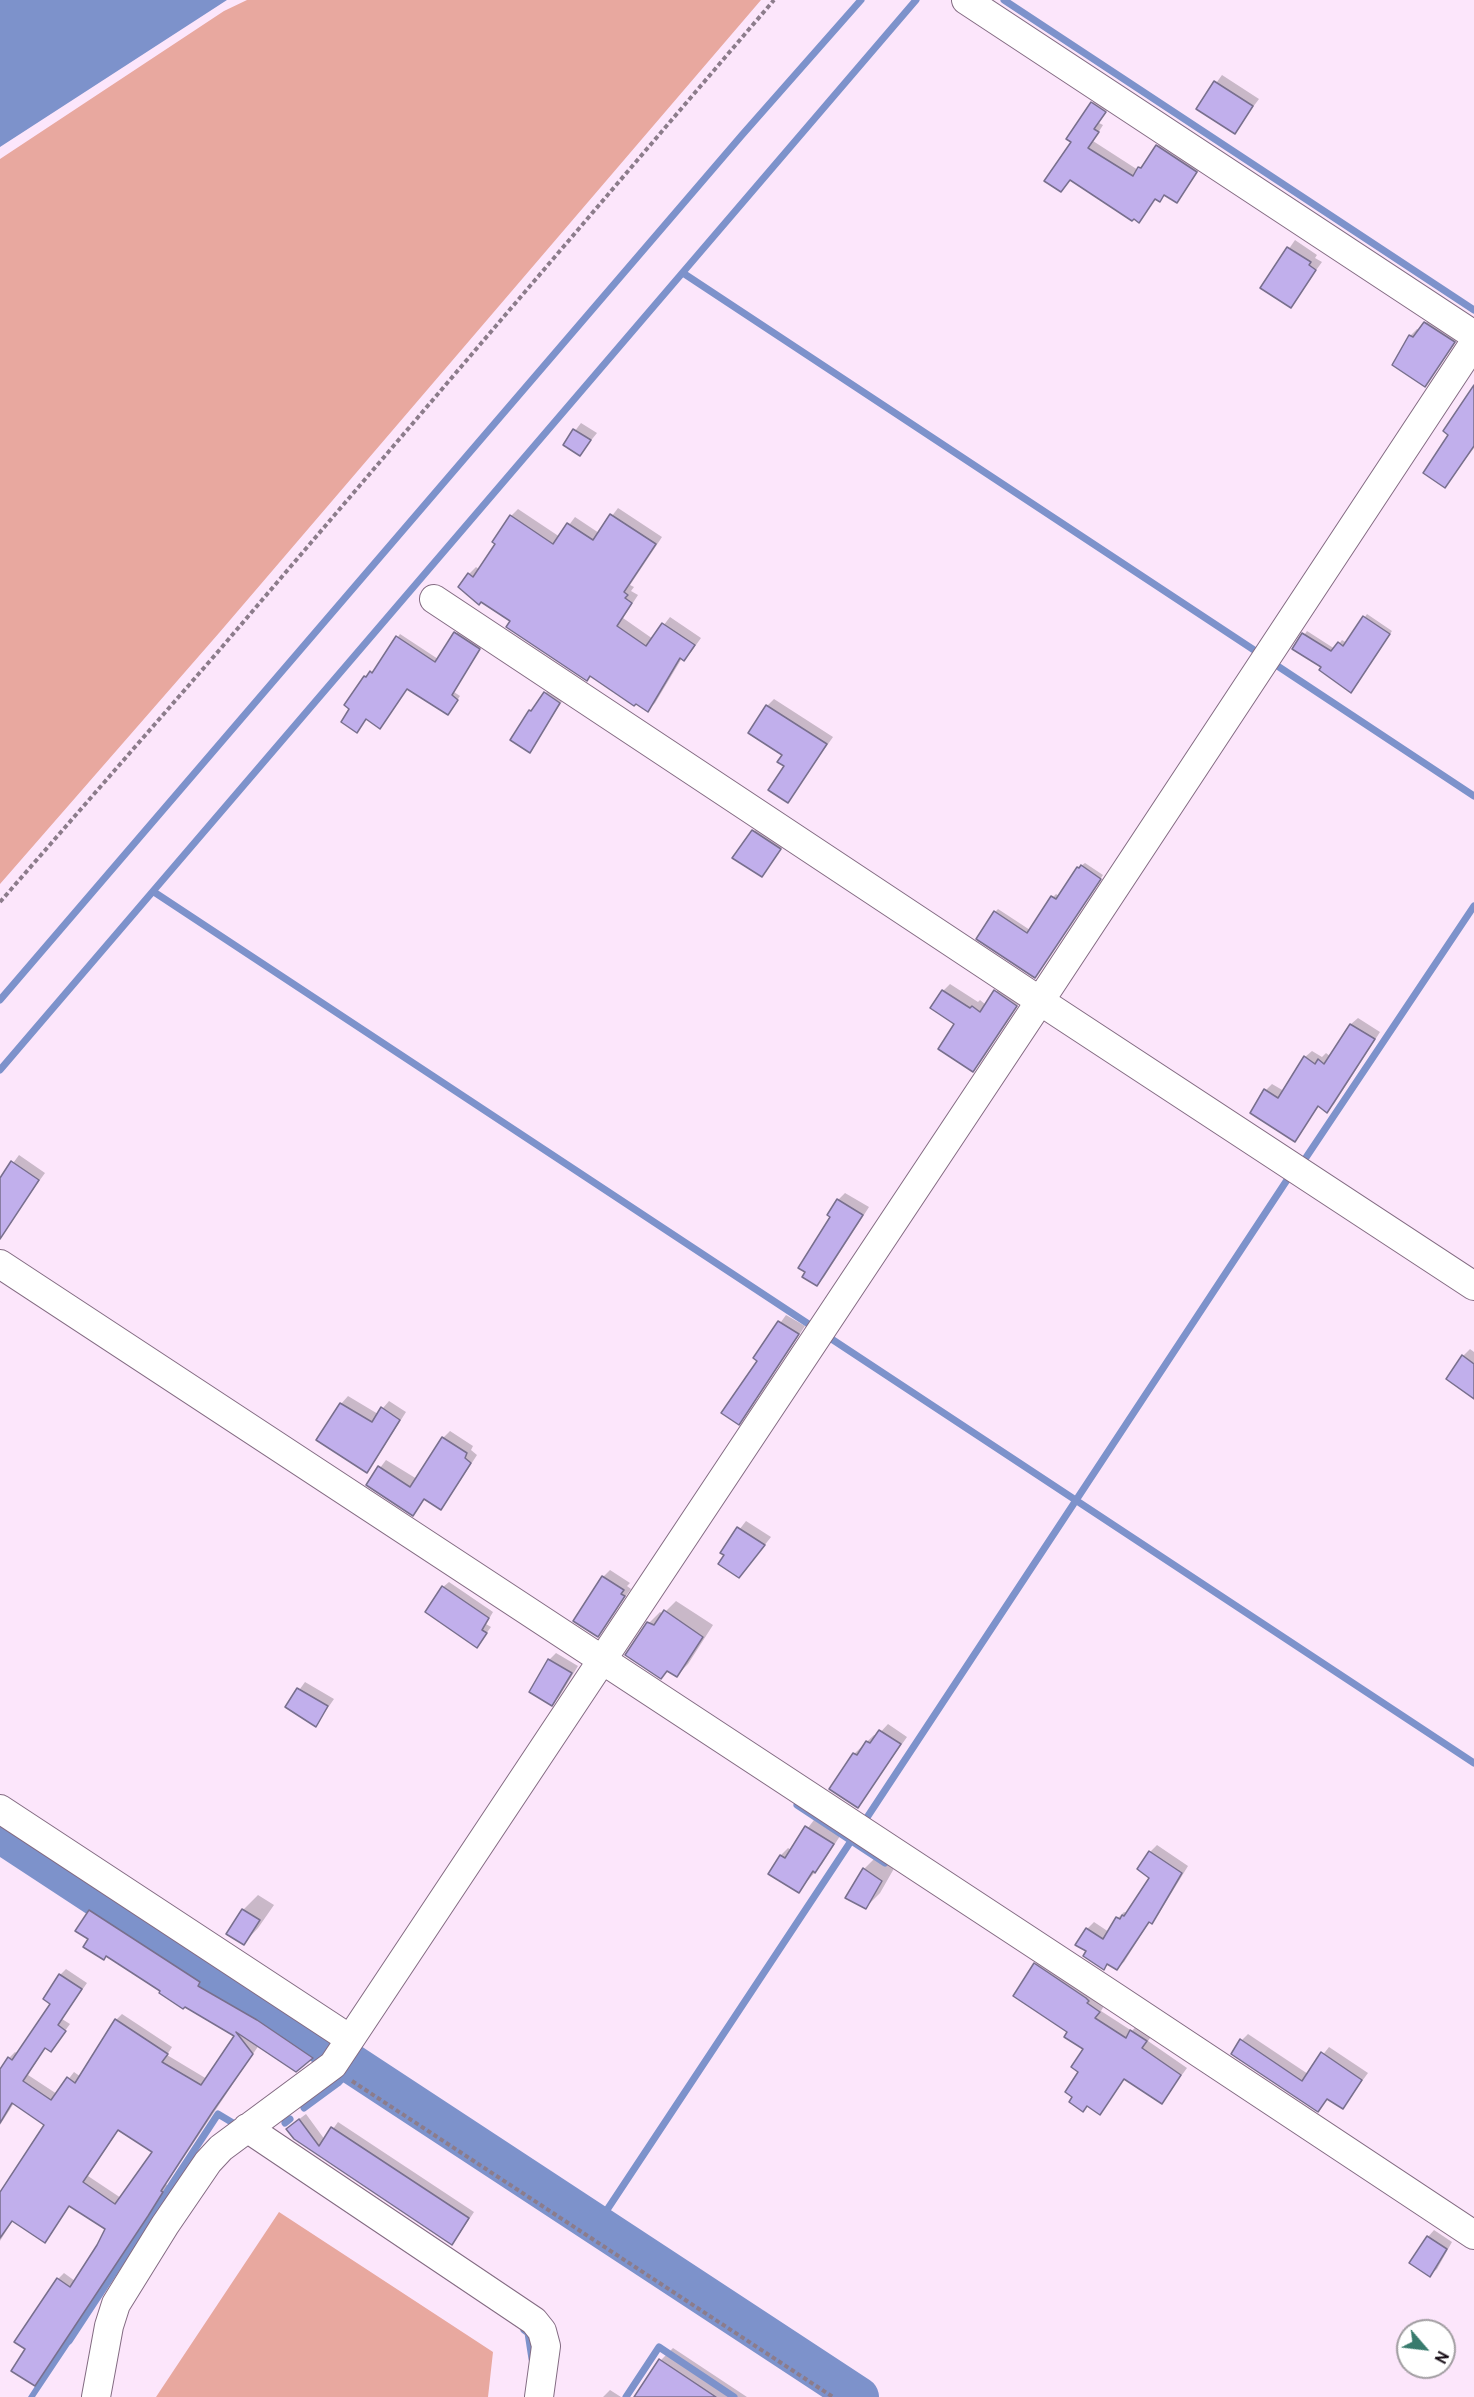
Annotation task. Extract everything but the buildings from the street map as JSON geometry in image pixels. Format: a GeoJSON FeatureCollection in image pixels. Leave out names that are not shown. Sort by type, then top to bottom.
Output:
{"type":"FeatureCollection","features":[{"type":"Feature","properties":{"kind":"street"},"geometry":{"type":"LineString","coordinates":[[966,0],[1474,334]]}},
{"type":"Feature","properties":{"kind":"street"},"geometry":{"type":"LineString","coordinates":[[96,2397],[109,2326],[116,2304],[208,2162],[220,2148],[344,2058],[597,1668],[1474,343]]}},
{"type":"Feature","properties":{"kind":"street"},"geometry":{"type":"LineString","coordinates":[[434,599],[1474,1286]]}},
{"type":"Feature","properties":{"kind":"street"},"geometry":{"type":"LineString","coordinates":[[0,1264],[597,1668],[1105,1990],[1474,2235]]}},
{"type":"Feature","properties":{"kind":"street"},"geometry":{"type":"LineString","coordinates":[[0,1809],[344,2058]]}},
{"type":"Feature","properties":{"kind":"street"},"geometry":{"type":"LineString","coordinates":[[247,2128],[534,2321],[542,2331],[546,2346],[539,2397]]}},
{"type":"Feature","properties":{"kind":"path"},"geometry":{"type":"LineString","coordinates":[[0,902],[216,654],[774,0]]}},
{"type":"Feature","properties":{"kind":"path"},"geometry":{"type":"LineString","coordinates":[[344,2058],[833,2397]]}},
{"type":"Feature","properties":{"kind":"shaded area"},"geometry":{"type":"Polygon","coordinates":[[[247,0],[761,0],[219,633],[0,884],[0,159],[224,11],[247,0]]]}},
{"type":"Feature","properties":{"kind":"shaded area"},"geometry":{"type":"Polygon","coordinates":[[[279,2212],[493,2352],[488,2397],[156,2397],[279,2212]]]}},
{"type":"Feature","properties":{"kind":"water"},"geometry":{"type":"Polygon","coordinates":[[[0,0],[227,0],[0,147],[0,0]]]}},
{"type":"Feature","properties":{"kind":"water"},"geometry":{"type":"Polygon","coordinates":[[[70,2332],[75,2337],[35,2397],[28,2397],[70,2332]]]}},
{"type":"Feature","properties":{"kind":"waterway"},"geometry":{"type":"LineString","coordinates":[[0,1000],[742,135],[861,0]]}},
{"type":"Feature","properties":{"kind":"waterway"},"geometry":{"type":"LineString","coordinates":[[0,1070],[916,0]]}},
{"type":"Feature","properties":{"kind":"waterway"},"geometry":{"type":"LineString","coordinates":[[1004,0],[1474,310]]}},
{"type":"Feature","properties":{"kind":"waterway"},"geometry":{"type":"LineString","coordinates":[[683,273],[1257,652]]}},
{"type":"Feature","properties":{"kind":"waterway"},"geometry":{"type":"LineString","coordinates":[[1273,663],[1474,796]]}},
{"type":"Feature","properties":{"kind":"waterway"},"geometry":{"type":"LineString","coordinates":[[154,892],[813,1327]]}},
{"type":"Feature","properties":{"kind":"waterway"},"geometry":{"type":"LineString","coordinates":[[1303,1162],[1474,906]]}},
{"type":"Feature","properties":{"kind":"waterway"},"geometry":{"type":"LineString","coordinates":[[864,1822],[1289,1177]]}},
{"type":"Feature","properties":{"kind":"waterway"},"geometry":{"type":"LineString","coordinates":[[827,1336],[1474,1763]]}},
{"type":"Feature","properties":{"kind":"waterway"},"geometry":{"type":"LineString","coordinates":[[797,1805],[885,1863]]}},
{"type":"Feature","properties":{"kind":"waterway"},"geometry":{"type":"LineString","coordinates":[[0,1833],[859,2397]]}},
{"type":"Feature","properties":{"kind":"waterway"},"geometry":{"type":"LineString","coordinates":[[597,2225],[853,1838]]}},
{"type":"Feature","properties":{"kind":"waterway"},"geometry":{"type":"LineString","coordinates":[[304,2108],[338,2083],[354,2066]]}},
{"type":"Feature","properties":{"kind":"waterway"},"geometry":{"type":"LineString","coordinates":[[69,2341],[218,2114],[233,2123]]}},
{"type":"Feature","properties":{"kind":"waterway"},"geometry":{"type":"LineString","coordinates":[[285,2123],[290,2119]]}},
{"type":"Feature","properties":{"kind":"waterway"},"geometry":{"type":"LineString","coordinates":[[524,2330],[528,2333],[532,2359]]}},
{"type":"Feature","properties":{"kind":"waterway"},"geometry":{"type":"LineString","coordinates":[[626,2397],[659,2347],[734,2397]]}}]}
